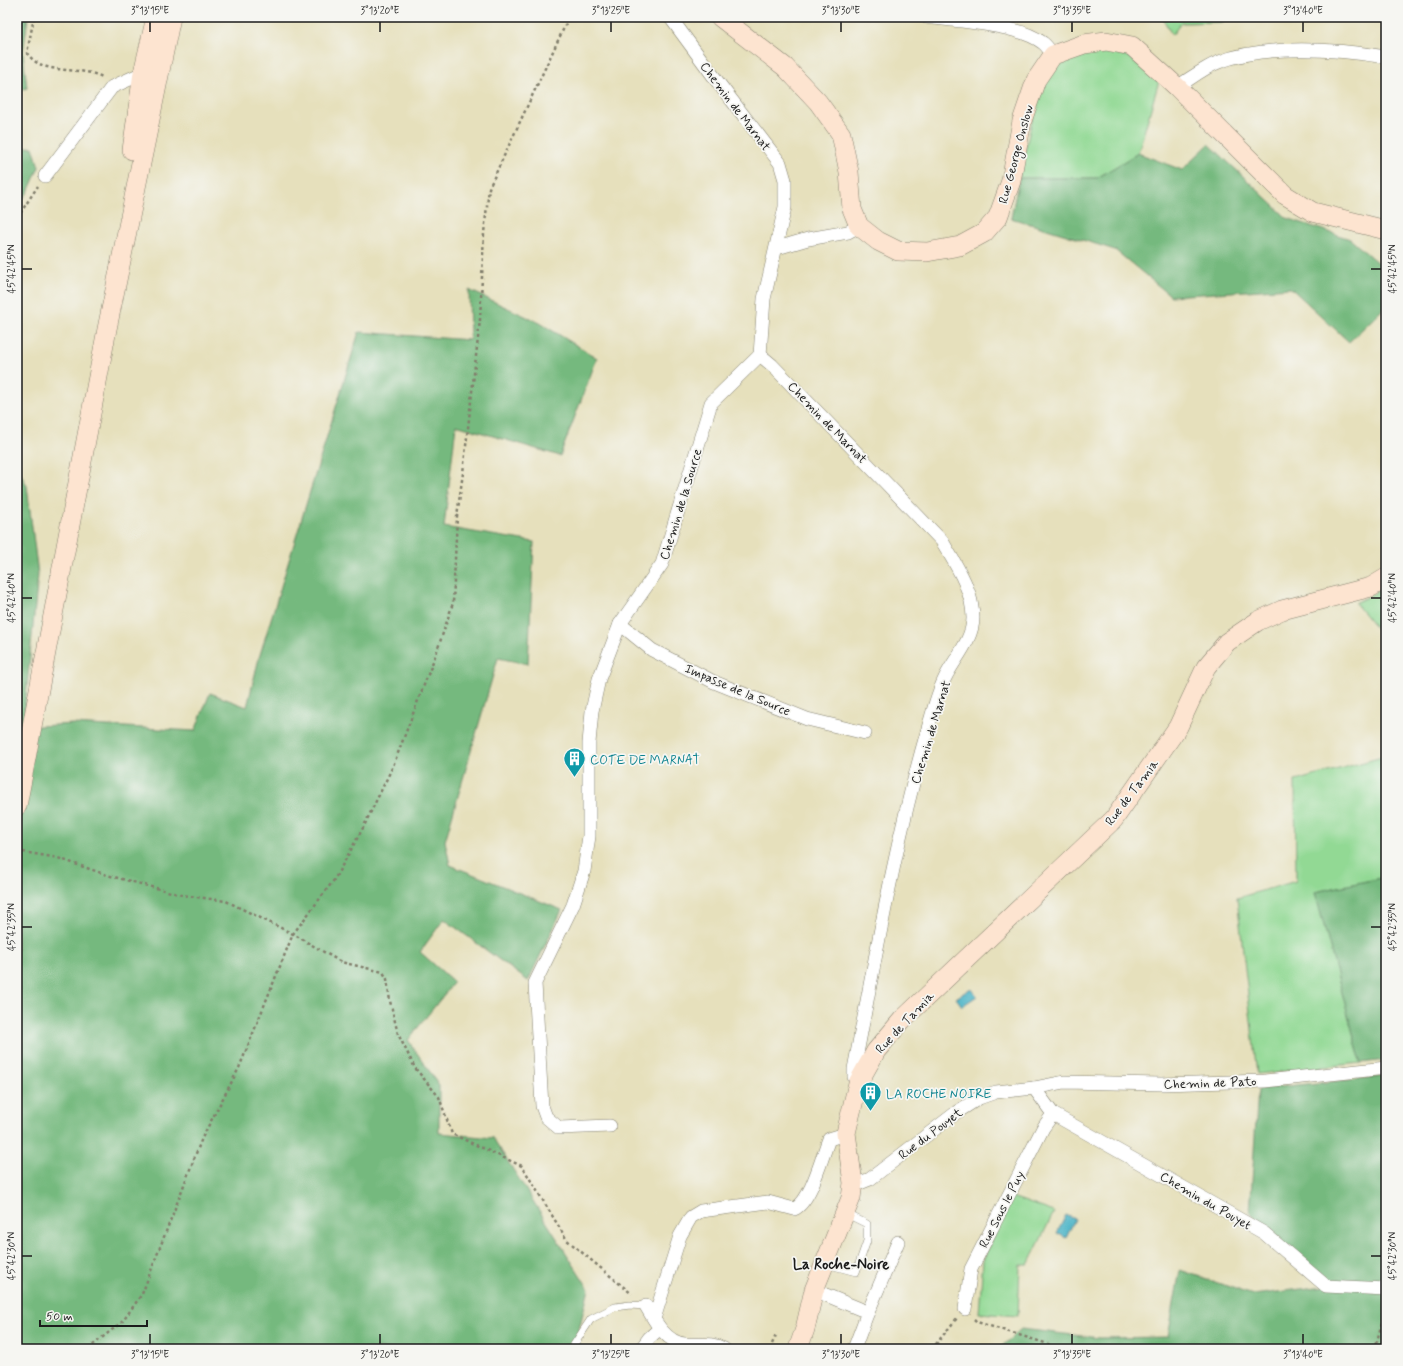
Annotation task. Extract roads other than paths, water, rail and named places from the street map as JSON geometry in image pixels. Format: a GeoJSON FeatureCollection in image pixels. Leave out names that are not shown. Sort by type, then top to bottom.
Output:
{"type":"FeatureCollection","features":[{"type":"Feature","properties":{"kind":"street"},"geometry":{"type":"LineString","coordinates":[[17,806],[107,329],[151,76],[156,17]]}},
{"type":"Feature","properties":{"kind":"street"},"geometry":{"type":"LineString","coordinates":[[151,76],[171,17]]}},
{"type":"Feature","properties":{"kind":"street","name":"Chemin de Marnat"},"geometry":{"type":"LineString","coordinates":[[670,17],[780,163],[785,180],[785,207],[777,248],[764,299],[760,356],[772,365],[942,541],[962,576],[971,600],[973,620],[969,636],[945,679],[927,732],[907,807],[854,1069],[854,1077],[858,1083]]}},
{"type":"Feature","properties":{"kind":"street","name":"Rue George Onslow"},"geometry":{"type":"LineString","coordinates":[[720,17],[785,67],[818,102],[841,134],[849,172],[852,210],[859,226],[878,242],[898,251],[926,252],[960,246],[984,233],[998,217],[1011,181],[1022,121],[1036,80],[1053,55]]}},
{"type":"Feature","properties":{"kind":"street"},"geometry":{"type":"LineString","coordinates":[[926,17],[988,25],[1029,35],[1044,43],[1053,55],[1084,44],[1106,41],[1132,46],[1177,87],[1285,195],[1312,212],[1386,230]]}},
{"type":"Feature","properties":{"kind":"street"},"geometry":{"type":"LineString","coordinates":[[1177,87],[1218,62],[1240,56],[1285,50],[1345,50],[1386,57]]}},
{"type":"Feature","properties":{"kind":"street"},"geometry":{"type":"LineString","coordinates":[[45,176],[112,87],[151,76]]}},
{"type":"Feature","properties":{"kind":"street"},"geometry":{"type":"LineString","coordinates":[[777,248],[808,239],[848,232],[859,226]]}},
{"type":"Feature","properties":{"kind":"street","name":"Chemin de la Source"},"geometry":{"type":"LineString","coordinates":[[610,1126],[559,1128],[546,1117],[542,1106],[535,983],[573,905],[584,871],[589,836],[589,743],[592,711],[599,679],[620,624],[662,564],[710,403],[760,356]]}},
{"type":"Feature","properties":{"kind":"street","name":"Rue de Tamia"},"geometry":{"type":"LineString","coordinates":[[854,1183],[846,1132],[858,1083],[876,1050],[902,1020],[1114,819],[1178,727],[1206,667],[1226,642],[1258,621],[1282,610],[1371,587],[1386,578]]}},
{"type":"Feature","properties":{"kind":"street","name":"Impasse de la Source"},"geometry":{"type":"LineString","coordinates":[[620,624],[652,650],[714,682],[807,718],[865,733]]}},
{"type":"Feature","properties":{"kind":"street","name":"Chemin de Pato"},"geometry":{"type":"LineString","coordinates":[[1034,1088],[1064,1082],[1161,1084],[1264,1081],[1386,1068]]}},
{"type":"Feature","properties":{"kind":"street","name":"Chemin du Pouyet"},"geometry":{"type":"LineString","coordinates":[[1034,1088],[1053,1114],[1264,1233],[1326,1286],[1386,1289]]}},
{"type":"Feature","properties":{"kind":"street","name":"Rue du Pouyet"},"geometry":{"type":"LineString","coordinates":[[854,1183],[860,1183],[870,1179],[957,1112],[979,1098],[996,1092],[1034,1088]]}},
{"type":"Feature","properties":{"kind":"street","name":"Rue Sous le Puy"},"geometry":{"type":"LineString","coordinates":[[965,1309],[971,1269],[1043,1128],[1053,1114]]}},
{"type":"Feature","properties":{"kind":"street"},"geometry":{"type":"LineString","coordinates":[[641,1349],[649,1338],[656,1324],[680,1236],[691,1217],[701,1211],[768,1202],[794,1209],[798,1207],[807,1196],[829,1139],[842,1135],[847,1138]]}},
{"type":"Feature","properties":{"kind":"street"},"geometry":{"type":"LineString","coordinates":[[798,1349],[802,1340],[814,1290],[851,1198],[854,1183]]}},
{"type":"Feature","properties":{"kind":"street"},"geometry":{"type":"LineString","coordinates":[[854,1349],[898,1242]]}},
{"type":"Feature","properties":{"kind":"street"},"geometry":{"type":"LineString","coordinates":[[814,1290],[860,1309]]}},
{"type":"Feature","properties":{"kind":"street"},"geometry":{"type":"LineString","coordinates":[[646,1306],[656,1324],[682,1344],[710,1344],[724,1349]]}},
{"type":"Feature","properties":{"kind":"lane"},"geometry":{"type":"LineString","coordinates":[[825,1264],[856,1272],[867,1241],[867,1224],[845,1213]]}},
{"type":"Feature","properties":{"kind":"lane"},"geometry":{"type":"LineString","coordinates":[[571,1349],[591,1319],[615,1307],[630,1305],[646,1306]]}},
{"type":"Feature","properties":{"kind":"water"},"geometry":{"type":"Polygon","coordinates":[[[971,988],[977,996],[962,1006],[956,998],[971,988]]]}},
{"type":"Feature","properties":{"kind":"water"},"geometry":{"type":"Polygon","coordinates":[[[1066,1215],[1075,1219],[1066,1238],[1057,1233],[1066,1215]]]}},
{"type":"Feature","properties":{"kind":"place","name":"COTE DE MARNAT"},"geometry":{"type":"Point","coordinates":[575,778]}},
{"type":"Feature","properties":{"kind":"place","name":"LA ROCHE NOIRE"},"geometry":{"type":"Point","coordinates":[871,1112]}},
{"type":"Feature","properties":{"kind":"district","name":"La Roche-Noire"},"geometry":{"type":"Point","coordinates":[841,1264]}}]}
